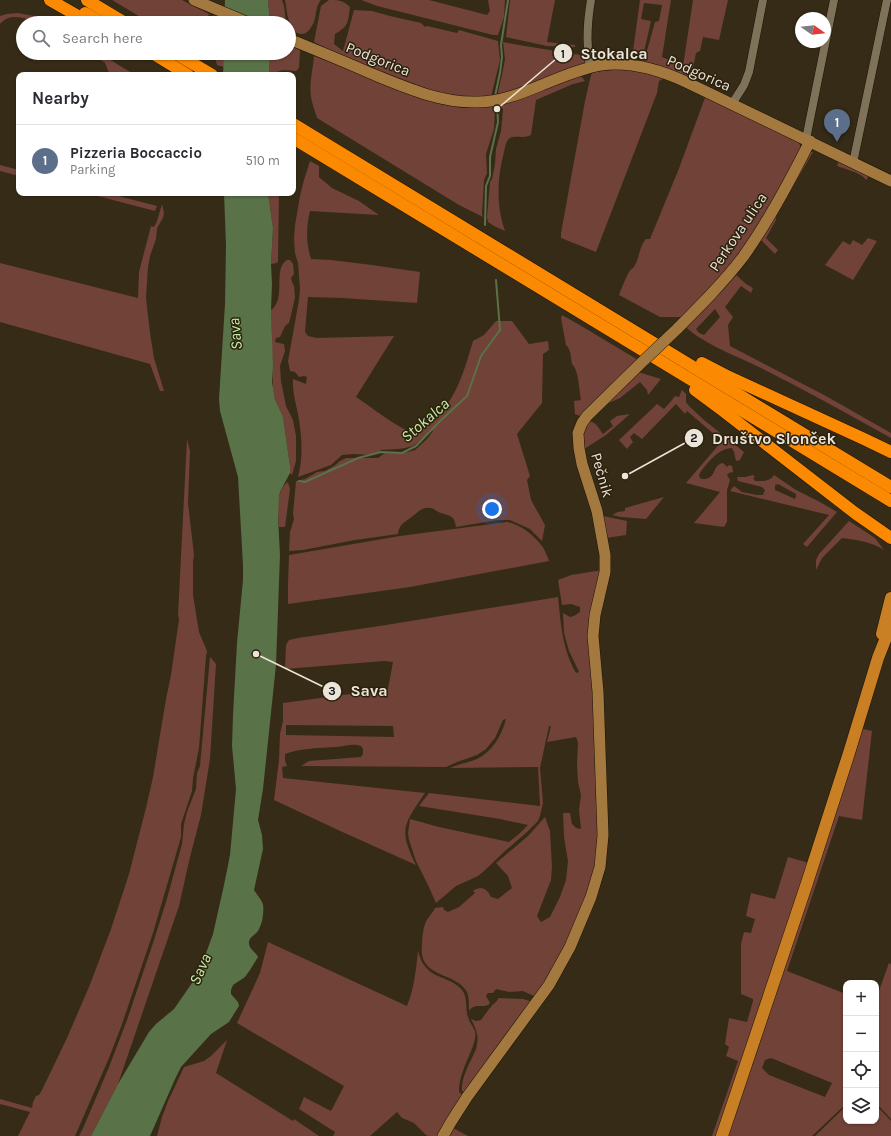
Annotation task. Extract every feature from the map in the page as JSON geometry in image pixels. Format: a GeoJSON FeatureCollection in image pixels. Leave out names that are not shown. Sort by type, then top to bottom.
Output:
{"type":"FeatureCollection","features":[{"type":"Feature","properties":{"kind":"highway"},"geometry":{"type":"LineString","coordinates":[[50,0],[78,16]]}},
{"type":"Feature","properties":{"kind":"highway"},"geometry":{"type":"LineString","coordinates":[[64,0],[90,16]]}},
{"type":"Feature","properties":{"kind":"highway"},"geometry":{"type":"LineString","coordinates":[[87,0],[113,16]]}},
{"type":"Feature","properties":{"kind":"highway"},"geometry":{"type":"LineString","coordinates":[[163,60],[183,72]]}},
{"type":"Feature","properties":{"kind":"highway"},"geometry":{"type":"LineString","coordinates":[[186,60],[206,72]]}},
{"type":"Feature","properties":{"kind":"highway"},"geometry":{"type":"LineString","coordinates":[[296,126],[391,185],[647,338],[891,487]]}},
{"type":"Feature","properties":{"kind":"highway"},"geometry":{"type":"LineString","coordinates":[[296,140],[891,501]]}},
{"type":"Feature","properties":{"kind":"highway"},"geometry":{"type":"LineString","coordinates":[[647,338],[660,340],[729,377],[891,452]]}},
{"type":"Feature","properties":{"kind":"highway"},"geometry":{"type":"LineString","coordinates":[[661,361],[673,376],[717,406],[872,526],[891,538]]}},
{"type":"Feature","properties":{"kind":"highway"},"geometry":{"type":"LineString","coordinates":[[872,526],[891,547]]}},
{"type":"Feature","properties":{"kind":"main road"},"geometry":{"type":"LineString","coordinates":[[722,1136],[808,883],[849,753],[888,625],[891,598]]}},
{"type":"Feature","properties":{"kind":"street"},"geometry":{"type":"LineString","coordinates":[[590,68],[587,53],[587,32],[591,0]]}},
{"type":"Feature","properties":{"kind":"street"},"geometry":{"type":"LineString","coordinates":[[732,104],[744,85],[749,72],[763,0]]}},
{"type":"Feature","properties":{"kind":"street"},"geometry":{"type":"LineString","coordinates":[[808,140],[834,0]]}},
{"type":"Feature","properties":{"kind":"street"},"geometry":{"type":"LineString","coordinates":[[853,163],[887,0]]}},
{"type":"Feature","properties":{"kind":"street"},"geometry":{"type":"LineString","coordinates":[[197,1],[232,16]]}},
{"type":"Feature","properties":{"kind":"street","name":"Podgorica"},"geometry":{"type":"LineString","coordinates":[[296,42],[403,86],[437,98],[466,102],[489,102],[503,99],[590,68],[614,64],[649,68],[677,78],[891,180]]}},
{"type":"Feature","properties":{"kind":"street","name":"Perkova ulica"},"geometry":{"type":"LineString","coordinates":[[639,365],[718,288],[750,246],[772,212],[793,174],[808,140]]}},
{"type":"Feature","properties":{"kind":"street","name":"Pečnik"},"geometry":{"type":"LineString","coordinates":[[443,1136],[450,1122],[467,1097],[527,1016],[552,979],[570,947],[591,897],[600,867],[603,835],[598,692],[593,636],[595,615],[605,572],[606,555],[597,512],[582,464],[578,433],[587,416],[639,365]]}},
{"type":"Feature","properties":{"kind":"shaded area"},"geometry":{"type":"Polygon","coordinates":[[[112,0],[182,0],[209,14],[208,16],[137,15],[112,0]]]}},
{"type":"Feature","properties":{"kind":"shaded area"},"geometry":{"type":"Polygon","coordinates":[[[268,0],[282,0],[285,16],[269,16],[268,0]]]}},
{"type":"Feature","properties":{"kind":"shaded area"},"geometry":{"type":"Polygon","coordinates":[[[285,0],[321,0],[318,5],[313,24],[306,33],[302,34],[296,32],[296,16],[288,15],[285,0]]]}},
{"type":"Feature","properties":{"kind":"shaded area"},"geometry":{"type":"Polygon","coordinates":[[[329,0],[340,1],[350,7],[347,23],[343,29],[335,34],[334,44],[343,51],[354,10],[372,11],[421,23],[425,27],[427,26],[457,33],[459,30],[498,41],[500,60],[491,97],[468,98],[435,92],[340,55],[314,42],[321,6],[329,0]]]}},
{"type":"Feature","properties":{"kind":"shaded area"},"geometry":{"type":"Polygon","coordinates":[[[361,0],[429,0],[487,15],[490,11],[488,0],[505,0],[504,17],[498,35],[493,35],[377,6],[361,0]]]}},
{"type":"Feature","properties":{"kind":"shaded area"},"geometry":{"type":"Polygon","coordinates":[[[510,0],[555,0],[547,42],[575,45],[575,47],[547,46],[506,37],[510,0]]]}},
{"type":"Feature","properties":{"kind":"shaded area"},"geometry":{"type":"Polygon","coordinates":[[[640,0],[671,0],[662,57],[683,66],[693,0],[728,0],[719,40],[703,37],[700,51],[696,53],[691,78],[639,62],[640,59],[646,54],[655,22],[659,21],[662,5],[644,3],[641,19],[651,21],[644,52],[634,55],[618,55],[602,54],[590,50],[633,51],[640,0]]]}},
{"type":"Feature","properties":{"kind":"shaded area"},"geometry":{"type":"Polygon","coordinates":[[[18,13],[34,16],[16,16],[4,20],[0,24],[0,16],[18,13]]]}},
{"type":"Feature","properties":{"kind":"shaded area"},"geometry":{"type":"Polygon","coordinates":[[[503,42],[581,55],[585,57],[585,63],[497,96],[505,59],[503,42]]]}},
{"type":"Feature","properties":{"kind":"shaded area"},"geometry":{"type":"Polygon","coordinates":[[[296,49],[300,50],[299,68],[296,71],[287,70],[269,72],[270,60],[296,60],[296,49]]]}},
{"type":"Feature","properties":{"kind":"shaded area"},"geometry":{"type":"Polygon","coordinates":[[[314,56],[433,102],[464,108],[494,106],[494,129],[486,154],[487,173],[484,180],[483,217],[459,205],[317,118],[312,102],[311,92],[314,56]]]}},
{"type":"Feature","properties":{"kind":"shaded area"},"geometry":{"type":"Polygon","coordinates":[[[101,60],[110,60],[130,72],[109,72],[105,63],[101,60]]]}},
{"type":"Feature","properties":{"kind":"shaded area"},"geometry":{"type":"Polygon","coordinates":[[[216,60],[224,60],[224,67],[217,65],[216,60]]]}},
{"type":"Feature","properties":{"kind":"shaded area"},"geometry":{"type":"Polygon","coordinates":[[[622,69],[634,70],[665,78],[659,81],[657,93],[596,252],[561,238],[561,233],[591,75],[593,72],[622,69]]]}},
{"type":"Feature","properties":{"kind":"shaded area"},"geometry":{"type":"Polygon","coordinates":[[[577,76],[581,76],[585,81],[573,84],[536,100],[531,135],[526,137],[512,137],[508,140],[505,146],[500,172],[498,192],[500,212],[505,231],[494,226],[488,222],[487,217],[490,182],[492,179],[496,149],[501,131],[503,109],[499,105],[515,101],[577,76]]]}},
{"type":"Feature","properties":{"kind":"shaded area"},"geometry":{"type":"Polygon","coordinates":[[[706,95],[797,140],[800,145],[800,149],[784,183],[740,255],[684,317],[660,317],[619,295],[630,271],[637,262],[644,242],[646,239],[650,239],[678,171],[706,95]]]}},
{"type":"Feature","properties":{"kind":"shaded area"},"geometry":{"type":"Polygon","coordinates":[[[810,152],[813,152],[776,216],[776,220],[766,238],[778,250],[775,254],[760,239],[810,152]]]}},
{"type":"Feature","properties":{"kind":"shaded area"},"geometry":{"type":"Polygon","coordinates":[[[310,161],[319,166],[319,177],[332,188],[359,201],[379,215],[310,211],[307,235],[311,259],[331,260],[420,272],[417,303],[308,297],[305,332],[308,336],[317,338],[394,336],[356,397],[392,422],[406,430],[413,432],[445,407],[459,384],[473,341],[484,335],[496,321],[512,321],[529,344],[548,341],[549,350],[543,354],[542,403],[517,434],[530,476],[527,480],[531,500],[545,525],[542,541],[530,529],[510,520],[497,520],[456,527],[453,518],[433,509],[425,508],[403,523],[398,534],[289,551],[290,532],[294,519],[293,514],[296,481],[305,479],[317,472],[325,471],[346,458],[378,458],[385,453],[404,453],[415,450],[433,431],[430,431],[412,446],[381,450],[372,455],[342,455],[331,465],[298,477],[301,463],[301,441],[299,420],[293,389],[293,379],[306,384],[307,377],[299,377],[295,372],[290,371],[288,361],[300,289],[298,263],[295,253],[295,225],[300,196],[310,161]]]}},
{"type":"Feature","properties":{"kind":"shaded area"},"geometry":{"type":"Polygon","coordinates":[[[839,161],[869,176],[866,180],[857,173],[837,166],[839,161]]]}},
{"type":"Feature","properties":{"kind":"shaded area"},"geometry":{"type":"Polygon","coordinates":[[[0,165],[16,169],[16,175],[0,171],[0,165]]]}},
{"type":"Feature","properties":{"kind":"shaded area"},"geometry":{"type":"Polygon","coordinates":[[[98,196],[119,196],[157,206],[155,211],[98,196]]]}},
{"type":"Feature","properties":{"kind":"shaded area"},"geometry":{"type":"Polygon","coordinates":[[[268,196],[279,196],[278,261],[277,263],[271,264],[273,228],[268,196]]]}},
{"type":"Feature","properties":{"kind":"shaded area"},"geometry":{"type":"Polygon","coordinates":[[[162,204],[164,213],[163,218],[157,228],[156,239],[150,256],[146,298],[154,358],[164,391],[160,391],[150,364],[0,322],[0,263],[138,298],[139,272],[151,226],[154,227],[157,221],[162,204]]]}},
{"type":"Feature","properties":{"kind":"shaded area"},"geometry":{"type":"Polygon","coordinates":[[[868,238],[877,241],[853,280],[825,265],[843,241],[850,245],[853,240],[862,245],[868,238]]]}},
{"type":"Feature","properties":{"kind":"shaded area"},"geometry":{"type":"Polygon","coordinates":[[[287,260],[290,260],[293,264],[294,274],[291,278],[294,286],[295,297],[289,323],[285,326],[280,337],[276,338],[275,342],[284,344],[285,351],[280,366],[281,381],[286,406],[293,420],[296,436],[296,461],[292,475],[290,473],[283,417],[276,405],[273,390],[271,310],[276,305],[278,299],[280,270],[287,260]]]}},
{"type":"Feature","properties":{"kind":"shaded area"},"geometry":{"type":"Polygon","coordinates":[[[735,274],[753,288],[751,293],[741,286],[725,307],[733,317],[728,325],[730,346],[826,396],[891,433],[891,438],[794,385],[711,345],[686,327],[735,274]],[[715,309],[696,329],[699,333],[704,335],[720,317],[715,309]]]}},
{"type":"Feature","properties":{"kind":"shaded area"},"geometry":{"type":"Polygon","coordinates":[[[562,315],[638,360],[580,416],[575,414],[574,401],[581,400],[576,371],[572,364],[570,351],[566,345],[561,318],[562,315]]]}},
{"type":"Feature","properties":{"kind":"shaded area"},"geometry":{"type":"Polygon","coordinates":[[[638,372],[661,379],[648,395],[647,390],[640,382],[620,398],[596,409],[638,372]]]}},
{"type":"Feature","properties":{"kind":"shaded area"},"geometry":{"type":"Polygon","coordinates":[[[682,390],[686,394],[686,402],[689,406],[744,452],[740,460],[736,461],[732,448],[722,450],[710,461],[699,476],[701,479],[710,477],[719,464],[723,463],[727,467],[729,465],[732,466],[733,472],[727,475],[730,480],[727,490],[727,522],[724,527],[694,523],[720,492],[686,483],[722,441],[687,411],[685,414],[676,404],[642,439],[634,433],[630,437],[633,442],[627,449],[619,440],[657,404],[664,409],[675,396],[679,397],[682,390]]]}},
{"type":"Feature","properties":{"kind":"shaded area"},"geometry":{"type":"Polygon","coordinates":[[[630,414],[606,435],[581,451],[579,443],[586,421],[594,423],[603,434],[613,426],[610,421],[617,416],[630,414]]]}},
{"type":"Feature","properties":{"kind":"shaded area"},"geometry":{"type":"Polygon","coordinates":[[[187,439],[190,451],[188,503],[194,555],[193,595],[199,632],[207,651],[199,748],[192,791],[181,824],[181,837],[153,933],[121,1027],[75,1136],[18,1136],[30,1112],[0,1104],[0,1099],[32,1108],[36,1096],[39,1095],[42,1090],[89,987],[111,929],[129,874],[146,808],[171,675],[179,619],[187,439]]]}},
{"type":"Feature","properties":{"kind":"shaded area"},"geometry":{"type":"Polygon","coordinates":[[[753,475],[755,477],[753,478],[755,481],[763,481],[770,479],[774,475],[796,490],[837,512],[807,547],[803,544],[829,515],[730,491],[734,486],[742,492],[763,495],[765,490],[762,487],[738,481],[737,477],[753,475]],[[778,484],[775,485],[775,490],[795,499],[796,494],[778,484]]]}},
{"type":"Feature","properties":{"kind":"shaded area"},"geometry":{"type":"Polygon","coordinates":[[[288,482],[290,489],[285,527],[279,527],[279,497],[284,486],[288,482]]]}},
{"type":"Feature","properties":{"kind":"shaded area"},"geometry":{"type":"Polygon","coordinates":[[[664,497],[646,519],[612,515],[625,511],[625,508],[664,497]]]}},
{"type":"Feature","properties":{"kind":"shaded area"},"geometry":{"type":"Polygon","coordinates":[[[603,516],[627,521],[626,535],[606,538],[603,516]]]}},
{"type":"Feature","properties":{"kind":"shaded area"},"geometry":{"type":"Polygon","coordinates":[[[849,521],[875,538],[884,550],[869,543],[842,538],[822,558],[816,570],[816,560],[819,554],[849,521]]]}},
{"type":"Feature","properties":{"kind":"shaded area"},"geometry":{"type":"Polygon","coordinates":[[[507,522],[517,525],[535,538],[543,548],[549,561],[410,587],[288,604],[289,555],[400,536],[507,522]]]}},
{"type":"Feature","properties":{"kind":"shaded area"},"geometry":{"type":"Polygon","coordinates":[[[603,570],[593,612],[596,736],[594,738],[599,855],[577,924],[540,991],[534,996],[523,991],[509,992],[496,989],[493,993],[488,993],[486,996],[490,1003],[488,1005],[476,1006],[469,1011],[468,994],[461,985],[431,969],[426,964],[422,956],[425,924],[435,908],[443,907],[444,910],[448,912],[459,907],[475,893],[473,891],[476,889],[482,888],[488,892],[491,897],[498,899],[512,888],[508,876],[496,863],[528,836],[545,817],[550,831],[552,867],[551,880],[537,916],[541,922],[550,917],[560,897],[566,880],[568,861],[564,837],[563,813],[570,813],[572,824],[576,828],[581,829],[579,810],[581,795],[578,782],[578,742],[576,737],[547,742],[551,726],[549,726],[540,768],[543,803],[538,821],[483,872],[478,876],[456,886],[436,903],[416,861],[409,840],[408,833],[410,819],[439,827],[509,842],[528,825],[419,806],[429,793],[540,806],[538,767],[450,768],[477,759],[487,752],[499,737],[506,719],[503,720],[495,738],[486,749],[477,755],[446,767],[301,766],[309,761],[361,757],[363,754],[363,749],[361,746],[355,745],[304,749],[285,754],[287,766],[282,767],[283,778],[425,793],[408,820],[405,835],[410,853],[416,865],[274,800],[279,760],[280,734],[283,721],[283,703],[388,689],[393,662],[384,661],[285,669],[286,645],[289,640],[298,638],[558,597],[561,626],[565,645],[571,664],[576,673],[579,672],[569,651],[564,633],[563,613],[570,617],[574,616],[580,612],[580,607],[571,604],[562,605],[558,580],[571,575],[603,570]],[[286,725],[286,735],[394,737],[393,726],[286,725]]]}},
{"type":"Feature","properties":{"kind":"shaded area"},"geometry":{"type":"Polygon","coordinates":[[[210,657],[216,664],[210,759],[201,815],[179,906],[118,1084],[91,1136],[79,1136],[109,1067],[127,1020],[166,902],[182,844],[184,824],[196,789],[197,773],[200,766],[210,657]]]}},
{"type":"Feature","properties":{"kind":"shaded area"},"geometry":{"type":"Polygon","coordinates":[[[863,729],[872,731],[862,820],[839,816],[787,971],[843,993],[843,1107],[812,1136],[727,1136],[863,729]],[[771,1058],[765,1060],[762,1068],[769,1075],[825,1097],[832,1083],[771,1058]]]}},
{"type":"Feature","properties":{"kind":"shaded area"},"geometry":{"type":"Polygon","coordinates":[[[788,857],[809,863],[718,1136],[712,1136],[738,1061],[726,1056],[729,1047],[725,1044],[729,1018],[747,1022],[753,1001],[753,999],[741,994],[741,944],[744,932],[751,933],[755,919],[746,916],[751,893],[775,899],[788,857]]]}},
{"type":"Feature","properties":{"kind":"shaded area"},"geometry":{"type":"Polygon","coordinates":[[[268,942],[407,1006],[413,986],[418,951],[426,968],[437,976],[450,981],[462,990],[465,996],[467,1014],[475,1031],[475,1040],[460,1082],[459,1092],[464,1096],[439,1136],[426,1135],[414,1123],[402,1118],[397,1112],[370,1136],[333,1136],[335,1132],[299,1109],[304,1097],[331,1111],[344,1086],[237,1023],[260,973],[268,942]]]}},
{"type":"Feature","properties":{"kind":"shaded area"},"geometry":{"type":"Polygon","coordinates":[[[889,963],[891,964],[891,1119],[879,1106],[879,991],[889,963]]]}},
{"type":"Feature","properties":{"kind":"shaded area"},"geometry":{"type":"Polygon","coordinates":[[[499,998],[523,999],[530,1001],[467,1093],[462,1091],[462,1083],[466,1070],[476,1049],[477,1040],[476,1031],[471,1019],[476,1021],[481,1020],[499,998]]]}},
{"type":"Feature","properties":{"kind":"shaded area"},"geometry":{"type":"Polygon","coordinates":[[[227,1040],[216,1073],[293,1121],[294,1119],[319,1136],[157,1136],[168,1101],[184,1067],[204,1061],[227,1040]]]}},
{"type":"Feature","properties":{"kind":"shaded area"},"geometry":{"type":"Polygon","coordinates":[[[879,1108],[891,1121],[891,1136],[815,1136],[843,1109],[843,1124],[879,1124],[879,1108]]]}},
{"type":"Feature","properties":{"kind":"shaded area"},"geometry":{"type":"Polygon","coordinates":[[[451,1127],[468,1136],[446,1136],[451,1127]]]}},
{"type":"Feature","properties":{"kind":"water"},"geometry":{"type":"Polygon","coordinates":[[[225,0],[268,0],[269,16],[224,16],[225,0]]]}},
{"type":"Feature","properties":{"kind":"water"},"geometry":{"type":"Polygon","coordinates":[[[224,60],[270,60],[269,72],[223,72],[224,60]]]}},
{"type":"Feature","properties":{"kind":"water","name":"Sava"},"geometry":{"type":"Polygon","coordinates":[[[224,196],[268,196],[273,228],[271,264],[272,382],[275,400],[283,417],[290,473],[279,497],[278,516],[280,555],[276,665],[263,789],[258,820],[262,835],[263,849],[254,890],[263,904],[263,913],[259,929],[249,941],[251,948],[258,957],[245,977],[233,985],[231,994],[238,1002],[239,1006],[229,1022],[211,1034],[181,1067],[150,1136],[91,1136],[118,1084],[149,1032],[174,1009],[192,983],[205,956],[213,934],[230,855],[236,789],[232,746],[233,715],[243,565],[238,477],[220,411],[219,399],[225,304],[226,245],[224,196]]]}},
{"type":"Feature","properties":{"kind":"waterway","name":"Stokalca"},"geometry":{"type":"LineString","coordinates":[[495,96],[500,73],[502,57],[501,45],[508,0]]}},
{"type":"Feature","properties":{"kind":"waterway","name":"Stokalca"},"geometry":{"type":"LineString","coordinates":[[485,225],[486,186],[490,176],[490,157],[498,122],[497,104]]}},
{"type":"Feature","properties":{"kind":"waterway","name":"Stokalca"},"geometry":{"type":"LineString","coordinates":[[299,481],[305,482],[358,458],[381,452],[402,453],[416,446],[467,396],[481,356],[500,330],[496,280]]}},
{"type":"Feature","properties":{"kind":"place","name":"Stokalca"},"geometry":{"type":"Point","coordinates":[497,109]}},
{"type":"Feature","properties":{"kind":"place","name":"Pizzeria Boccaccio"},"geometry":{"type":"Point","coordinates":[837,142]}},
{"type":"Feature","properties":{"kind":"place","name":"Društvo Slonček"},"geometry":{"type":"Point","coordinates":[625,476]}},
{"type":"Feature","properties":{"kind":"place","name":"Sava"},"geometry":{"type":"Point","coordinates":[256,654]}}]}
